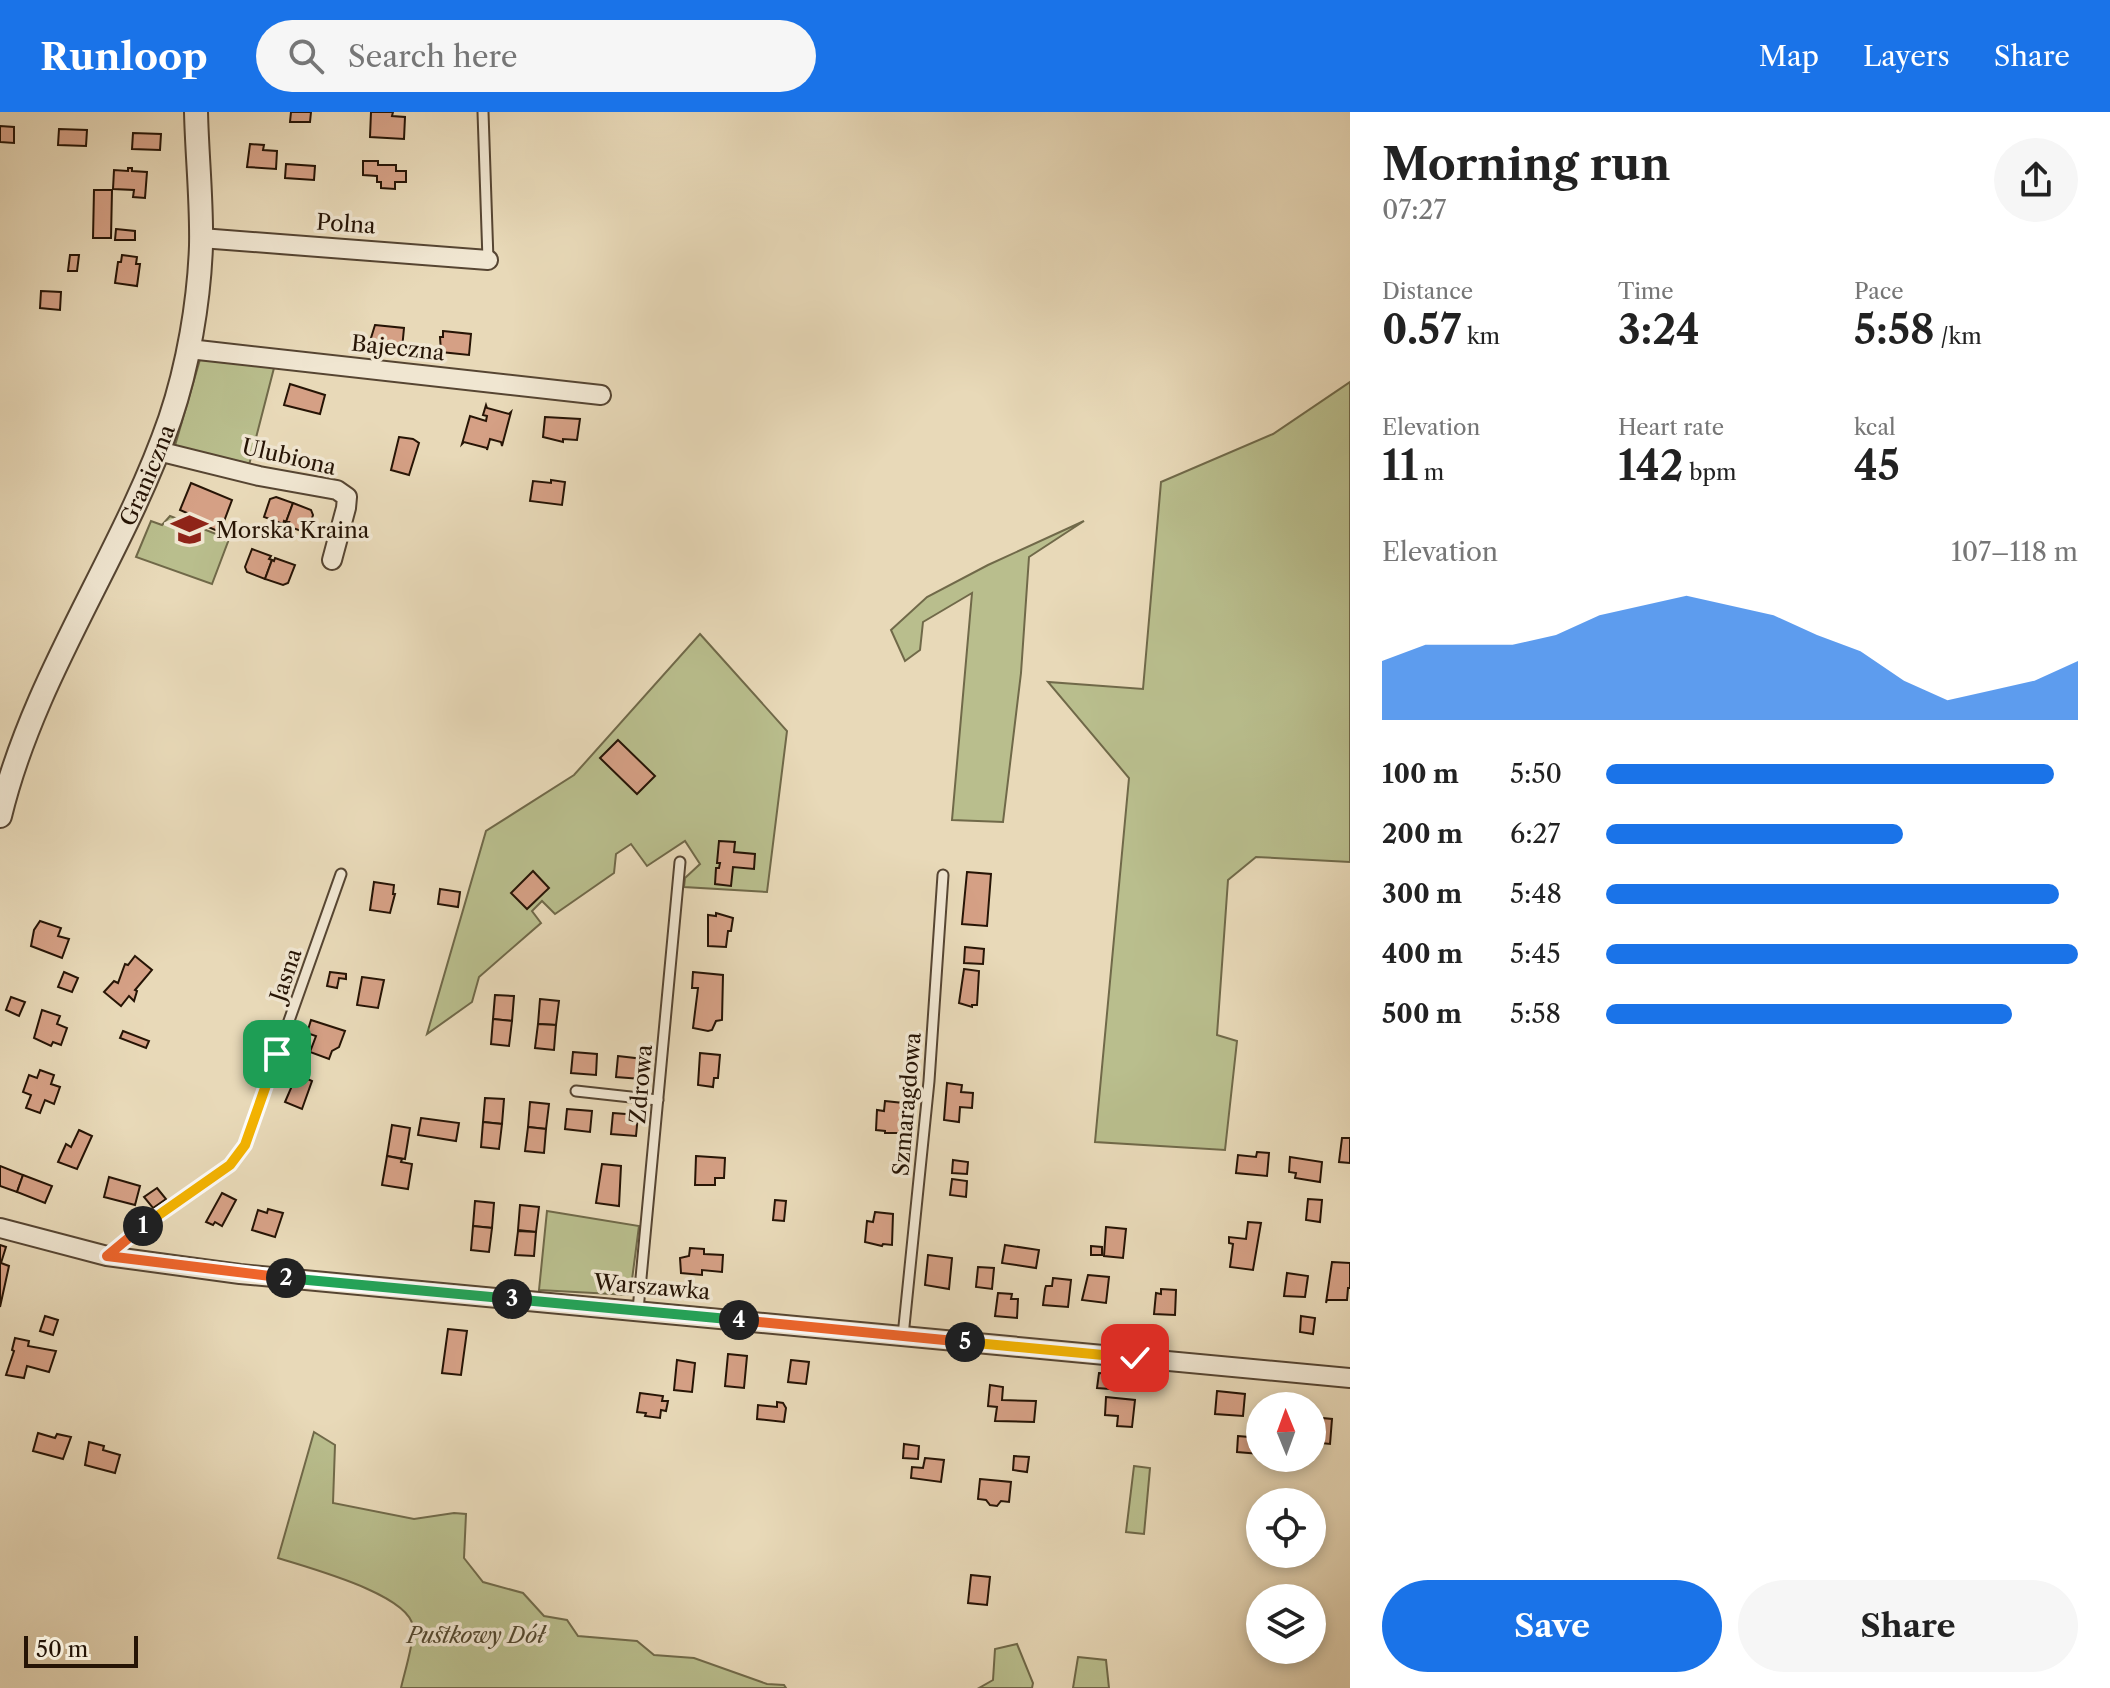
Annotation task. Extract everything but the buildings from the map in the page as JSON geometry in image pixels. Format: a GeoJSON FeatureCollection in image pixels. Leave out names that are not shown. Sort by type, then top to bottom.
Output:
{"type":"FeatureCollection","features":[{"type":"Feature","properties":{"kind":"street","name":"Graniczna"},"geometry":{"type":"LineString","coordinates":[[0,816],[28,729],[113,555],[171,417],[189,349],[201,238],[196,112]]}},
{"type":"Feature","properties":{"kind":"street","name":"Polna"},"geometry":{"type":"LineString","coordinates":[[201,238],[488,260]]}},
{"type":"Feature","properties":{"kind":"street","name":"Bajeczna"},"geometry":{"type":"LineString","coordinates":[[189,349],[601,395]]}},
{"type":"Feature","properties":{"kind":"street","name":"Ulubiona"},"geometry":{"type":"LineString","coordinates":[[158,451],[259,476],[337,490],[347,497],[332,560]]}},
{"type":"Feature","properties":{"kind":"street","name":"Warszawka"},"geometry":{"type":"LineString","coordinates":[[0,1228],[107,1256],[240,1274],[1350,1378]]}},
{"type":"Feature","properties":{"kind":"lane"},"geometry":{"type":"LineString","coordinates":[[483,112],[488,260]]}},
{"type":"Feature","properties":{"kind":"lane","name":"Zdrowa"},"geometry":{"type":"LineString","coordinates":[[638,1310],[680,862]]}},
{"type":"Feature","properties":{"kind":"lane","name":"Jasna"},"geometry":{"type":"LineString","coordinates":[[107,1256],[145,1224],[230,1165],[245,1145],[341,874]]}},
{"type":"Feature","properties":{"kind":"lane","name":"Szmaragdowa"},"geometry":{"type":"LineString","coordinates":[[903,1336],[929,1081],[943,875]]}},
{"type":"Feature","properties":{"kind":"lane"},"geometry":{"type":"LineString","coordinates":[[576,1091],[658,1100]]}},
{"type":"Feature","properties":{"kind":"green space"},"geometry":{"type":"Polygon","coordinates":[[[201,356],[275,364],[249,465],[174,449],[201,356]]]}},
{"type":"Feature","properties":{"kind":"green space"},"geometry":{"type":"Polygon","coordinates":[[[1350,382],[1350,862],[1256,857],[1228,880],[1217,1035],[1237,1041],[1225,1150],[1095,1142],[1129,778],[1048,682],[1143,689],[1161,482],[1273,434],[1350,382]]]}},
{"type":"Feature","properties":{"kind":"green space"},"geometry":{"type":"Polygon","coordinates":[[[170,516],[229,539],[212,584],[136,557],[151,521],[162,525],[170,516]]]}},
{"type":"Feature","properties":{"kind":"green space"},"geometry":{"type":"Polygon","coordinates":[[[1084,521],[1029,557],[1021,673],[1003,822],[952,820],[972,593],[923,622],[920,650],[905,661],[891,630],[927,597],[1084,521]]]}},
{"type":"Feature","properties":{"kind":"green space"},"geometry":{"type":"Polygon","coordinates":[[[700,634],[787,731],[767,892],[684,887],[685,878],[700,864],[685,841],[647,866],[631,844],[616,854],[614,873],[555,914],[542,901],[532,911],[541,923],[479,977],[472,1002],[427,1034],[486,831],[574,775],[700,634]]]}},
{"type":"Feature","properties":{"kind":"green space"},"geometry":{"type":"Polygon","coordinates":[[[547,1211],[639,1226],[630,1295],[539,1290],[547,1211]]]}},
{"type":"Feature","properties":{"kind":"green space","name":"Pustkowy Dół"},"geometry":{"type":"Polygon","coordinates":[[[314,1432],[335,1445],[333,1503],[414,1519],[466,1514],[464,1558],[483,1582],[523,1593],[544,1616],[567,1620],[578,1636],[637,1641],[654,1655],[694,1658],[786,1688],[401,1688],[413,1632],[407,1615],[376,1593],[278,1558],[314,1432]]]}},
{"type":"Feature","properties":{"kind":"green space"},"geometry":{"type":"Polygon","coordinates":[[[1134,1466],[1150,1468],[1144,1534],[1126,1532],[1134,1466]]]}},
{"type":"Feature","properties":{"kind":"green space"},"geometry":{"type":"Polygon","coordinates":[[[1017,1644],[1033,1683],[1032,1688],[979,1688],[993,1680],[995,1649],[1017,1644]]]}},
{"type":"Feature","properties":{"kind":"green space"},"geometry":{"type":"Polygon","coordinates":[[[1078,1657],[1106,1660],[1109,1688],[1073,1688],[1078,1657]]]}},
{"type":"Feature","properties":{"kind":"place","name":"Morska Kraina"},"geometry":{"type":"Point","coordinates":[190,530]}},
{"type":"Feature","properties":{"kind":"route"},"geometry":{"type":"LineString","coordinates":[[277,1054],[245,1145],[230,1165],[145,1224],[107,1256],[240,1274],[1135,1358]]}}]}
